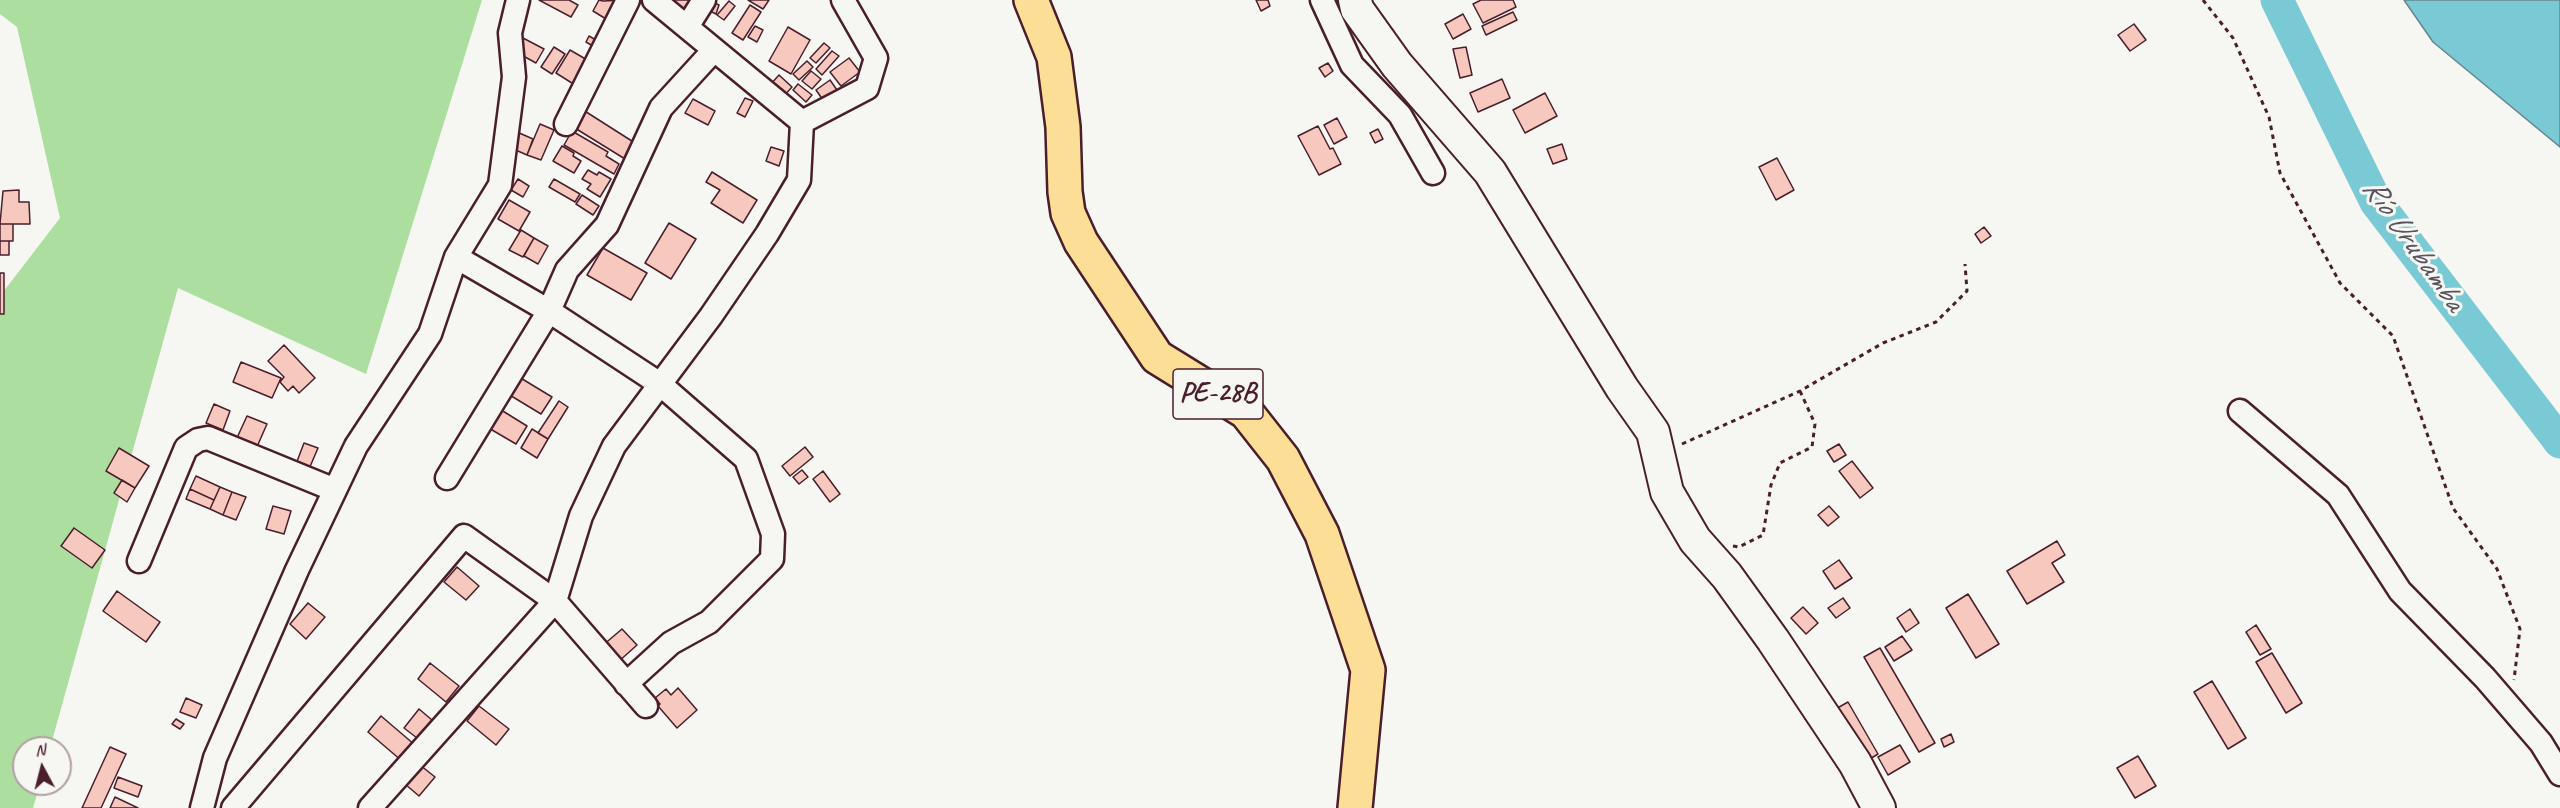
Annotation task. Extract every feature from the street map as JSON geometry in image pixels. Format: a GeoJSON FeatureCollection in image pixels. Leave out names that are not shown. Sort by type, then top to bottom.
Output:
{"type":"FeatureCollection","features":[{"type":"Feature","properties":{"kind":"highway","name":"PE-28B"},"geometry":{"type":"LineString","coordinates":[[1031,0],[1054,57],[1063,127],[1068,213],[1081,242],[1156,357],[1246,412],[1283,459],[1322,534],[1368,670],[1354,808]]}},
{"type":"Feature","properties":{"kind":"street"},"geometry":{"type":"LineString","coordinates":[[202,808],[215,758],[356,446],[430,334],[456,257],[500,185],[513,77],[510,33],[518,0]]}},
{"type":"Feature","properties":{"kind":"street"},"geometry":{"type":"LineString","coordinates":[[566,123],[628,0]]}},
{"type":"Feature","properties":{"kind":"street"},"geometry":{"type":"LineString","coordinates":[[654,0],[802,122]]}},
{"type":"Feature","properties":{"kind":"street"},"geometry":{"type":"LineString","coordinates":[[687,27],[704,0]]}},
{"type":"Feature","properties":{"kind":"street"},"geometry":{"type":"LineString","coordinates":[[802,122],[867,88],[876,58],[843,0]]}},
{"type":"Feature","properties":{"kind":"street"},"geometry":{"type":"LineString","coordinates":[[1322,0],[1352,65],[1400,115],[1433,173]]}},
{"type":"Feature","properties":{"kind":"street"},"geometry":{"type":"LineString","coordinates":[[1355,0],[1357,9],[1397,65],[1490,172],[1597,343],[1622,388],[1653,432],[1667,492],[1695,540],[1727,576],[1773,640],[1855,763],[1879,808]]}},
{"type":"Feature","properties":{"kind":"street"},"geometry":{"type":"LineString","coordinates":[[447,478],[549,311],[567,270],[607,225],[661,108],[714,50]]}},
{"type":"Feature","properties":{"kind":"street"},"geometry":{"type":"LineString","coordinates":[[370,808],[555,601],[581,516],[614,446],[711,316],[767,234],[798,180],[802,122]]}},
{"type":"Feature","properties":{"kind":"street"},"geometry":{"type":"LineString","coordinates":[[456,257],[549,311],[660,384],[746,459],[773,534],[772,559],[709,622],[671,643],[626,684]]}},
{"type":"Feature","properties":{"kind":"street"},"geometry":{"type":"LineString","coordinates":[[2240,411],[2338,495],[2400,591],[2541,743],[2560,774]]}},
{"type":"Feature","properties":{"kind":"street"},"geometry":{"type":"LineString","coordinates":[[140,561],[186,448],[198,440],[208,438],[335,490]]}},
{"type":"Feature","properties":{"kind":"street"},"geometry":{"type":"LineString","coordinates":[[233,808],[464,536],[555,601],[646,706]]}},
{"type":"Feature","properties":{"kind":"path"},"geometry":{"type":"LineString","coordinates":[[2203,0],[2233,38],[2269,117],[2280,173],[2340,283],[2393,336],[2453,508],[2497,569],[2520,629],[2511,709]]}},
{"type":"Feature","properties":{"kind":"path"},"geometry":{"type":"LineString","coordinates":[[1658,454],[1800,391],[1883,343],[1936,322],[1967,291],[1965,264]]}},
{"type":"Feature","properties":{"kind":"path"},"geometry":{"type":"LineString","coordinates":[[1695,540],[1739,547],[1763,535],[1771,485],[1780,463],[1812,447],[1815,424],[1800,391]]}},
{"type":"Feature","properties":{"kind":"green space"},"geometry":{"type":"Polygon","coordinates":[[[0,0],[482,0],[366,374],[178,288],[53,736],[12,736],[12,796],[36,796],[33,808],[0,808],[0,296],[60,218],[17,27],[0,14],[0,0]]]}},
{"type":"Feature","properties":{"kind":"water"},"geometry":{"type":"Polygon","coordinates":[[[2404,0],[2560,0],[2560,147],[2433,42],[2404,0]]]}},
{"type":"Feature","properties":{"kind":"building"},"geometry":{"type":"Polygon","coordinates":[[[539,0],[569,0],[578,5],[571,17],[539,0]]]}},
{"type":"Feature","properties":{"kind":"building"},"geometry":{"type":"Polygon","coordinates":[[[599,0],[624,0],[611,22],[593,11],[599,0]]]}},
{"type":"Feature","properties":{"kind":"building"},"geometry":{"type":"Polygon","coordinates":[[[690,0],[697,6],[688,16],[673,2],[690,0]]]}},
{"type":"Feature","properties":{"kind":"building"},"geometry":{"type":"Polygon","coordinates":[[[708,0],[719,5],[716,14],[702,7],[708,0]]]}},
{"type":"Feature","properties":{"kind":"building"},"geometry":{"type":"Polygon","coordinates":[[[748,0],[769,0],[763,9],[748,0]]]}},
{"type":"Feature","properties":{"kind":"building"},"geometry":{"type":"Polygon","coordinates":[[[1256,0],[1268,0],[1270,6],[1261,11],[1256,0]]]}},
{"type":"Feature","properties":{"kind":"building"},"geometry":{"type":"Polygon","coordinates":[[[1481,0],[1513,0],[1516,7],[1483,23],[1473,4],[1481,0]]]}},
{"type":"Feature","properties":{"kind":"building"},"geometry":{"type":"Polygon","coordinates":[[[729,1],[735,6],[724,20],[717,15],[729,1]]]}},
{"type":"Feature","properties":{"kind":"building"},"geometry":{"type":"Polygon","coordinates":[[[750,5],[761,12],[743,40],[732,33],[750,5]]]}},
{"type":"Feature","properties":{"kind":"building"},"geometry":{"type":"Polygon","coordinates":[[[1513,12],[1517,20],[1486,35],[1482,26],[1513,12]]]}},
{"type":"Feature","properties":{"kind":"building"},"geometry":{"type":"Polygon","coordinates":[[[1463,14],[1471,29],[1453,39],[1445,24],[1463,14]]]}},
{"type":"Feature","properties":{"kind":"building"},"geometry":{"type":"Polygon","coordinates":[[[2134,24],[2146,40],[2130,51],[2118,35],[2134,24]]]}},
{"type":"Feature","properties":{"kind":"building"},"geometry":{"type":"Polygon","coordinates":[[[755,26],[763,30],[757,42],[748,37],[755,26]]]}},
{"type":"Feature","properties":{"kind":"building"},"geometry":{"type":"Polygon","coordinates":[[[788,27],[810,40],[791,74],[769,61],[788,27]]]}},
{"type":"Feature","properties":{"kind":"building"},"geometry":{"type":"Polygon","coordinates":[[[589,36],[601,43],[598,49],[586,42],[589,36]]]}},
{"type":"Feature","properties":{"kind":"building"},"geometry":{"type":"Polygon","coordinates":[[[523,38],[544,49],[536,63],[516,52],[523,38]]]}},
{"type":"Feature","properties":{"kind":"building"},"geometry":{"type":"Polygon","coordinates":[[[824,43],[830,48],[816,63],[810,58],[824,43]]]}},
{"type":"Feature","properties":{"kind":"building"},"geometry":{"type":"Polygon","coordinates":[[[554,47],[565,54],[552,74],[541,67],[554,47]]]}},
{"type":"Feature","properties":{"kind":"building"},"geometry":{"type":"Polygon","coordinates":[[[1466,47],[1472,75],[1460,78],[1453,49],[1466,47]]]}},
{"type":"Feature","properties":{"kind":"building"},"geometry":{"type":"Polygon","coordinates":[[[570,50],[589,61],[575,85],[556,73],[570,50]]]}},
{"type":"Feature","properties":{"kind":"building"},"geometry":{"type":"Polygon","coordinates":[[[832,51],[839,56],[822,75],[816,69],[832,51]]]}},
{"type":"Feature","properties":{"kind":"building"},"geometry":{"type":"Polygon","coordinates":[[[849,58],[860,72],[841,86],[830,72],[849,58]]]}},
{"type":"Feature","properties":{"kind":"building"},"geometry":{"type":"Polygon","coordinates":[[[807,61],[813,67],[799,80],[793,74],[807,61]]]}},
{"type":"Feature","properties":{"kind":"building"},"geometry":{"type":"Polygon","coordinates":[[[1328,63],[1333,71],[1325,77],[1319,68],[1328,63]]]}},
{"type":"Feature","properties":{"kind":"building"},"geometry":{"type":"Polygon","coordinates":[[[811,71],[821,79],[812,89],[802,81],[811,71]]]}},
{"type":"Feature","properties":{"kind":"building"},"geometry":{"type":"Polygon","coordinates":[[[779,75],[792,87],[783,97],[770,85],[779,75]]]}},
{"type":"Feature","properties":{"kind":"building"},"geometry":{"type":"Polygon","coordinates":[[[1502,79],[1510,98],[1478,112],[1470,93],[1502,79]]]}},
{"type":"Feature","properties":{"kind":"building"},"geometry":{"type":"Polygon","coordinates":[[[830,80],[837,90],[823,100],[816,90],[830,80]]]}},
{"type":"Feature","properties":{"kind":"building"},"geometry":{"type":"Polygon","coordinates":[[[798,84],[812,95],[806,102],[793,90],[798,84]]]}},
{"type":"Feature","properties":{"kind":"building"},"geometry":{"type":"Polygon","coordinates":[[[1545,93],[1557,116],[1525,133],[1513,110],[1545,93]]]}},
{"type":"Feature","properties":{"kind":"building"},"geometry":{"type":"Polygon","coordinates":[[[745,98],[753,101],[745,117],[737,113],[745,98]]]}},
{"type":"Feature","properties":{"kind":"building"},"geometry":{"type":"Polygon","coordinates":[[[693,99],[715,111],[708,125],[685,113],[693,99]]]}},
{"type":"Feature","properties":{"kind":"building"},"geometry":{"type":"Polygon","coordinates":[[[580,108],[635,143],[625,159],[570,125],[580,108]]]}},
{"type":"Feature","properties":{"kind":"building"},"geometry":{"type":"Polygon","coordinates":[[[1337,118],[1347,137],[1334,144],[1324,125],[1337,118]]]}},
{"type":"Feature","properties":{"kind":"building"},"geometry":{"type":"Polygon","coordinates":[[[540,124],[554,130],[541,160],[527,155],[540,124]]]}},
{"type":"Feature","properties":{"kind":"building"},"geometry":{"type":"Polygon","coordinates":[[[1318,126],[1341,164],[1319,175],[1298,136],[1318,126]]]}},
{"type":"Feature","properties":{"kind":"building"},"geometry":{"type":"Polygon","coordinates":[[[1378,129],[1383,139],[1375,143],[1370,133],[1378,129]]]}},
{"type":"Feature","properties":{"kind":"building"},"geometry":{"type":"Polygon","coordinates":[[[572,131],[608,152],[606,156],[619,164],[614,174],[564,145],[572,131]]]}},
{"type":"Feature","properties":{"kind":"building"},"geometry":{"type":"Polygon","coordinates":[[[517,132],[533,139],[527,155],[511,148],[517,132]]]}},
{"type":"Feature","properties":{"kind":"building"},"geometry":{"type":"Polygon","coordinates":[[[1562,144],[1567,159],[1553,164],[1547,149],[1562,144]]]}},
{"type":"Feature","properties":{"kind":"building"},"geometry":{"type":"Polygon","coordinates":[[[562,146],[574,153],[573,156],[581,161],[574,173],[553,161],[562,146]]]}},
{"type":"Feature","properties":{"kind":"building"},"geometry":{"type":"Polygon","coordinates":[[[771,147],[784,151],[779,166],[766,161],[771,147]]]}},
{"type":"Feature","properties":{"kind":"building"},"geometry":{"type":"Polygon","coordinates":[[[1777,158],[1794,190],[1776,200],[1759,167],[1777,158]]]}},
{"type":"Feature","properties":{"kind":"building"},"geometry":{"type":"Polygon","coordinates":[[[588,170],[597,175],[599,172],[611,179],[600,197],[587,189],[591,184],[582,179],[588,170]]]}},
{"type":"Feature","properties":{"kind":"building"},"geometry":{"type":"Polygon","coordinates":[[[712,172],[757,200],[743,223],[711,203],[720,190],[706,182],[712,172]]]}},
{"type":"Feature","properties":{"kind":"building"},"geometry":{"type":"Polygon","coordinates":[[[518,179],[529,186],[523,197],[511,190],[518,179]]]}},
{"type":"Feature","properties":{"kind":"building"},"geometry":{"type":"Polygon","coordinates":[[[554,179],[580,194],[575,202],[549,187],[554,179]]]}},
{"type":"Feature","properties":{"kind":"building"},"geometry":{"type":"Polygon","coordinates":[[[19,190],[19,202],[29,202],[30,224],[0,224],[3,191],[19,190]]]}},
{"type":"Feature","properties":{"kind":"building"},"geometry":{"type":"Polygon","coordinates":[[[582,195],[599,206],[593,215],[576,204],[582,195]]]}},
{"type":"Feature","properties":{"kind":"building"},"geometry":{"type":"Polygon","coordinates":[[[509,200],[530,212],[519,231],[498,219],[509,200]]]}},
{"type":"Feature","properties":{"kind":"building"},"geometry":{"type":"Polygon","coordinates":[[[669,223],[696,239],[671,279],[645,263],[669,223]]]}},
{"type":"Feature","properties":{"kind":"building"},"geometry":{"type":"Polygon","coordinates":[[[0,224],[13,224],[13,241],[0,241],[0,224]]]}},
{"type":"Feature","properties":{"kind":"building"},"geometry":{"type":"Polygon","coordinates":[[[1984,227],[1991,236],[1981,243],[1975,234],[1984,227]]]}},
{"type":"Feature","properties":{"kind":"building"},"geometry":{"type":"Polygon","coordinates":[[[521,230],[534,238],[523,257],[509,250],[521,230]]]}},
{"type":"Feature","properties":{"kind":"building"},"geometry":{"type":"Polygon","coordinates":[[[534,238],[548,246],[538,264],[524,256],[534,238]]]}},
{"type":"Feature","properties":{"kind":"building"},"geometry":{"type":"Polygon","coordinates":[[[0,241],[9,241],[9,255],[0,255],[0,241]]]}},
{"type":"Feature","properties":{"kind":"building"},"geometry":{"type":"Polygon","coordinates":[[[603,248],[647,273],[631,300],[587,275],[603,248]]]}},
{"type":"Feature","properties":{"kind":"building"},"geometry":{"type":"Polygon","coordinates":[[[0,273],[4,273],[4,314],[0,314],[0,273]]]}},
{"type":"Feature","properties":{"kind":"building"},"geometry":{"type":"Polygon","coordinates":[[[284,345],[315,378],[299,393],[293,386],[288,391],[280,382],[284,377],[268,361],[284,345]]]}},
{"type":"Feature","properties":{"kind":"building"},"geometry":{"type":"Polygon","coordinates":[[[241,362],[281,378],[272,398],[233,382],[241,362]]]}},
{"type":"Feature","properties":{"kind":"building"},"geometry":{"type":"Polygon","coordinates":[[[519,377],[552,397],[541,414],[508,394],[519,377]]]}},
{"type":"Feature","properties":{"kind":"building"},"geometry":{"type":"Polygon","coordinates":[[[559,401],[568,407],[548,439],[538,433],[559,401]]]}},
{"type":"Feature","properties":{"kind":"building"},"geometry":{"type":"Polygon","coordinates":[[[214,404],[230,411],[223,430],[206,423],[214,404]]]}},
{"type":"Feature","properties":{"kind":"building"},"geometry":{"type":"Polygon","coordinates":[[[498,408],[527,426],[516,444],[487,427],[498,408]]]}},
{"type":"Feature","properties":{"kind":"building"},"geometry":{"type":"Polygon","coordinates":[[[247,416],[267,424],[256,449],[236,440],[247,416]]]}},
{"type":"Feature","properties":{"kind":"building"},"geometry":{"type":"Polygon","coordinates":[[[532,429],[548,439],[537,458],[521,448],[532,429]]]}},
{"type":"Feature","properties":{"kind":"building"},"geometry":{"type":"Polygon","coordinates":[[[304,443],[318,448],[309,469],[296,464],[304,443]]]}},
{"type":"Feature","properties":{"kind":"building"},"geometry":{"type":"Polygon","coordinates":[[[1839,444],[1846,455],[1834,462],[1827,451],[1839,444]]]}},
{"type":"Feature","properties":{"kind":"building"},"geometry":{"type":"Polygon","coordinates":[[[805,447],[813,457],[790,476],[782,466],[805,447]]]}},
{"type":"Feature","properties":{"kind":"building"},"geometry":{"type":"Polygon","coordinates":[[[119,448],[149,466],[135,488],[106,471],[119,448]]]}},
{"type":"Feature","properties":{"kind":"building"},"geometry":{"type":"Polygon","coordinates":[[[1852,461],[1873,488],[1860,498],[1839,471],[1852,461]]]}},
{"type":"Feature","properties":{"kind":"building"},"geometry":{"type":"Polygon","coordinates":[[[802,470],[808,477],[799,484],[793,477],[802,470]]]}},
{"type":"Feature","properties":{"kind":"building"},"geometry":{"type":"Polygon","coordinates":[[[823,471],[840,494],[830,502],[813,479],[823,471]]]}},
{"type":"Feature","properties":{"kind":"building"},"geometry":{"type":"Polygon","coordinates":[[[196,476],[220,487],[214,500],[190,489],[196,476]]]}},
{"type":"Feature","properties":{"kind":"building"},"geometry":{"type":"Polygon","coordinates":[[[122,480],[135,488],[127,502],[114,493],[122,480]]]}},
{"type":"Feature","properties":{"kind":"building"},"geometry":{"type":"Polygon","coordinates":[[[220,487],[232,492],[223,515],[210,509],[220,487]]]}},
{"type":"Feature","properties":{"kind":"building"},"geometry":{"type":"Polygon","coordinates":[[[190,489],[214,500],[210,509],[186,499],[190,489]]]}},
{"type":"Feature","properties":{"kind":"building"},"geometry":{"type":"Polygon","coordinates":[[[232,492],[246,497],[236,520],[223,515],[232,492]]]}},
{"type":"Feature","properties":{"kind":"building"},"geometry":{"type":"Polygon","coordinates":[[[273,506],[291,511],[284,534],[266,529],[273,506]]]}},
{"type":"Feature","properties":{"kind":"building"},"geometry":{"type":"Polygon","coordinates":[[[1829,506],[1839,517],[1828,526],[1818,515],[1829,506]]]}},
{"type":"Feature","properties":{"kind":"building"},"geometry":{"type":"Polygon","coordinates":[[[74,528],[105,550],[92,568],[61,546],[74,528]]]}},
{"type":"Feature","properties":{"kind":"building"},"geometry":{"type":"Polygon","coordinates":[[[2057,541],[2065,555],[2052,563],[2064,582],[2027,604],[2007,571],[2057,541]]]}},
{"type":"Feature","properties":{"kind":"building"},"geometry":{"type":"Polygon","coordinates":[[[1839,560],[1852,578],[1835,589],[1823,571],[1839,560]]]}},
{"type":"Feature","properties":{"kind":"building"},"geometry":{"type":"Polygon","coordinates":[[[457,567],[479,586],[466,600],[444,582],[457,567]]]}},
{"type":"Feature","properties":{"kind":"building"},"geometry":{"type":"Polygon","coordinates":[[[117,591],[160,622],[146,642],[103,611],[117,591]]]}},
{"type":"Feature","properties":{"kind":"building"},"geometry":{"type":"Polygon","coordinates":[[[1968,594],[1999,644],[1976,658],[1946,608],[1968,594]]]}},
{"type":"Feature","properties":{"kind":"building"},"geometry":{"type":"Polygon","coordinates":[[[1843,598],[1850,608],[1836,618],[1828,608],[1843,598]]]}},
{"type":"Feature","properties":{"kind":"building"},"geometry":{"type":"Polygon","coordinates":[[[308,603],[325,617],[306,639],[290,624],[308,603]]]}},
{"type":"Feature","properties":{"kind":"building"},"geometry":{"type":"Polygon","coordinates":[[[1803,607],[1818,623],[1806,634],[1791,618],[1803,607]]]}},
{"type":"Feature","properties":{"kind":"building"},"geometry":{"type":"Polygon","coordinates":[[[1910,609],[1919,623],[1906,632],[1897,618],[1910,609]]]}},
{"type":"Feature","properties":{"kind":"building"},"geometry":{"type":"Polygon","coordinates":[[[2256,625],[2271,649],[2260,655],[2246,632],[2256,625]]]}},
{"type":"Feature","properties":{"kind":"building"},"geometry":{"type":"Polygon","coordinates":[[[622,629],[637,645],[617,663],[602,646],[622,629]]]}},
{"type":"Feature","properties":{"kind":"building"},"geometry":{"type":"Polygon","coordinates":[[[1902,636],[1912,650],[1894,661],[1885,647],[1902,636]]]}},
{"type":"Feature","properties":{"kind":"building"},"geometry":{"type":"Polygon","coordinates":[[[1880,648],[1935,743],[1919,752],[1864,657],[1880,648]]]}},
{"type":"Feature","properties":{"kind":"building"},"geometry":{"type":"Polygon","coordinates":[[[2272,653],[2302,703],[2286,713],[2256,662],[2272,653]]]}},
{"type":"Feature","properties":{"kind":"building"},"geometry":{"type":"Polygon","coordinates":[[[430,663],[459,686],[446,702],[418,679],[430,663]]]}},
{"type":"Feature","properties":{"kind":"building"},"geometry":{"type":"Polygon","coordinates":[[[2212,681],[2246,738],[2228,749],[2194,692],[2212,681]]]}},
{"type":"Feature","properties":{"kind":"building"},"geometry":{"type":"Polygon","coordinates":[[[678,688],[697,710],[677,728],[658,706],[660,704],[655,698],[666,689],[671,695],[678,688]]]}},
{"type":"Feature","properties":{"kind":"building"},"geometry":{"type":"Polygon","coordinates":[[[186,698],[202,705],[196,718],[180,712],[186,698]]]}},
{"type":"Feature","properties":{"kind":"building"},"geometry":{"type":"Polygon","coordinates":[[[1848,702],[1878,754],[1865,762],[1834,710],[1848,702]]]}},
{"type":"Feature","properties":{"kind":"building"},"geometry":{"type":"Polygon","coordinates":[[[479,706],[509,729],[496,745],[467,721],[479,706]]]}},
{"type":"Feature","properties":{"kind":"building"},"geometry":{"type":"Polygon","coordinates":[[[419,709],[432,720],[417,738],[404,728],[419,709]]]}},
{"type":"Feature","properties":{"kind":"building"},"geometry":{"type":"Polygon","coordinates":[[[381,716],[415,745],[402,761],[368,732],[381,716]]]}},
{"type":"Feature","properties":{"kind":"building"},"geometry":{"type":"Polygon","coordinates":[[[176,719],[184,724],[180,729],[172,724],[176,719]]]}},
{"type":"Feature","properties":{"kind":"building"},"geometry":{"type":"Polygon","coordinates":[[[1951,734],[1954,742],[1944,747],[1941,739],[1951,734]]]}},
{"type":"Feature","properties":{"kind":"building"},"geometry":{"type":"Polygon","coordinates":[[[1900,745],[1910,762],[1888,775],[1878,757],[1900,745]]]}},
{"type":"Feature","properties":{"kind":"building"},"geometry":{"type":"Polygon","coordinates":[[[110,747],[126,754],[101,808],[82,808],[110,747]]]}},
{"type":"Feature","properties":{"kind":"building"},"geometry":{"type":"Polygon","coordinates":[[[2138,756],[2156,786],[2135,798],[2117,768],[2138,756]]]}},
{"type":"Feature","properties":{"kind":"building"},"geometry":{"type":"Polygon","coordinates":[[[420,765],[435,777],[419,796],[405,784],[420,765]]]}},
{"type":"Feature","properties":{"kind":"building"},"geometry":{"type":"Polygon","coordinates":[[[118,777],[142,786],[138,797],[114,788],[118,777]]]}},
{"type":"Feature","properties":{"kind":"building"},"geometry":{"type":"Polygon","coordinates":[[[115,797],[138,808],[110,808],[115,797]]]}},
{"type":"Feature","properties":{"kind":"waterway","name":"Río Urubamba"},"geometry":{"type":"LineString","coordinates":[[2277,0],[2376,202],[2560,442]]}}]}
